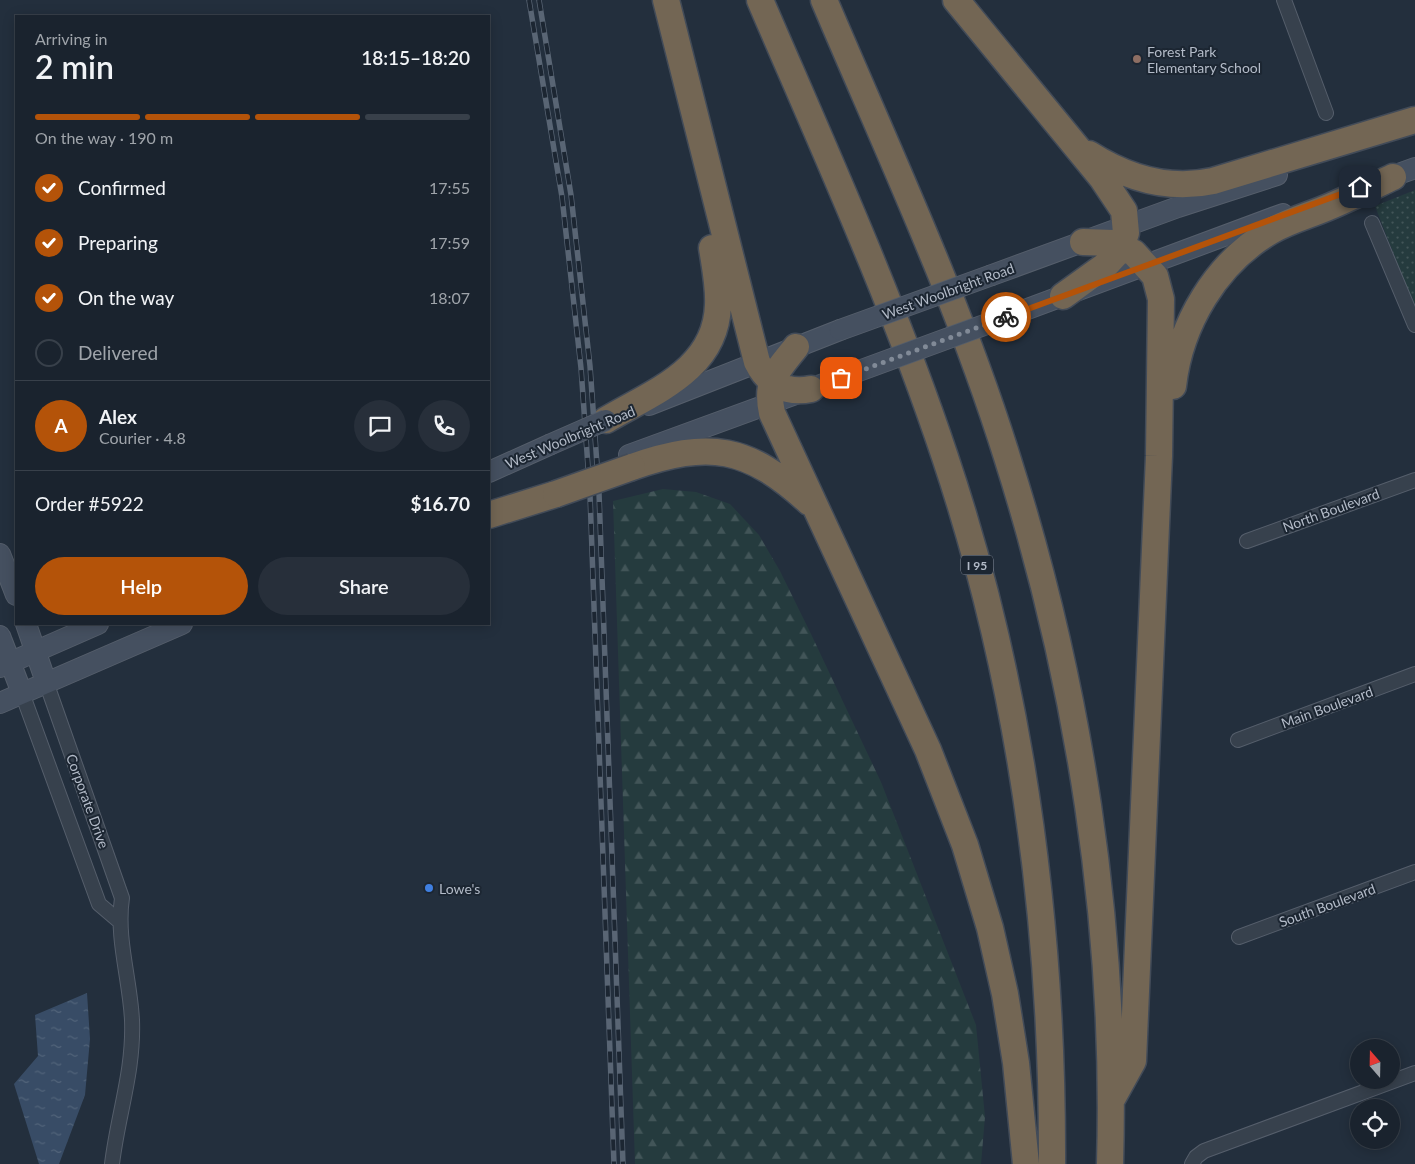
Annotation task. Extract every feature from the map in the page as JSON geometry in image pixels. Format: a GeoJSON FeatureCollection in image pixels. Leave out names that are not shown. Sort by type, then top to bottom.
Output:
{"type":"FeatureCollection","features":[{"type":"Feature","properties":{"kind":"highway"},"geometry":{"type":"LineString","coordinates":[[666,0],[776,422],[928,750],[970,860],[990,928],[1005,994],[1016,1063],[1026,1164]]}},
{"type":"Feature","properties":{"kind":"highway","name":"I 95"},"geometry":{"type":"LineString","coordinates":[[760,0],[899,326],[946,459],[984,593],[1015,731],[1036,868],[1049,1008],[1053,1100],[1052,1164]]}},
{"type":"Feature","properties":{"kind":"highway"},"geometry":{"type":"LineString","coordinates":[[824,0],[956,314],[1007,457],[1035,556],[1065,682],[1089,821],[1106,958],[1112,1100],[1110,1164]]}},
{"type":"Feature","properties":{"kind":"highway"},"geometry":{"type":"LineString","coordinates":[[956,0],[1116,197],[1124,211],[1124,236],[1134,253],[1147,265],[1157,281],[1161,299],[1159,456],[1133,1061],[1112,1100]]}},
{"type":"Feature","properties":{"kind":"highway"},"geometry":{"type":"LineString","coordinates":[[621,413],[673,382],[689,370],[705,350],[715,328],[718,307],[717,284],[696,118]]}},
{"type":"Feature","properties":{"kind":"highway"},"geometry":{"type":"LineString","coordinates":[[1076,147],[1132,176],[1158,183],[1193,184],[1213,181],[1415,120]]}},
{"type":"Feature","properties":{"kind":"highway"},"geometry":{"type":"LineString","coordinates":[[1159,456],[1182,341],[1195,312],[1216,281],[1238,258],[1269,232],[1331,207],[1404,172]]}},
{"type":"Feature","properties":{"kind":"highway"},"geometry":{"type":"LineString","coordinates":[[1083,242],[1105,241],[1124,236]]}},
{"type":"Feature","properties":{"kind":"highway"},"geometry":{"type":"LineString","coordinates":[[1063,296],[1106,265],[1124,236]]}},
{"type":"Feature","properties":{"kind":"highway"},"geometry":{"type":"LineString","coordinates":[[766,383],[796,347]]}},
{"type":"Feature","properties":{"kind":"highway"},"geometry":{"type":"LineString","coordinates":[[766,383],[792,390],[811,389]]}},
{"type":"Feature","properties":{"kind":"highway"},"geometry":{"type":"LineString","coordinates":[[490,514],[630,461],[706,451],[733,455],[769,470],[816,509]]}},
{"type":"Feature","properties":{"kind":"main road"},"geometry":{"type":"LineString","coordinates":[[1124,236],[1230,190],[1415,133]]}},
{"type":"Feature","properties":{"kind":"main road"},"geometry":{"type":"LineString","coordinates":[[811,389],[1327,198],[1404,172]]}},
{"type":"Feature","properties":{"kind":"main road","name":"West Woolbright Road"},"geometry":{"type":"LineString","coordinates":[[796,347],[1083,242]]}},
{"type":"Feature","properties":{"kind":"main road","name":"West Woolbright Road"},"geometry":{"type":"LineString","coordinates":[[490,472],[621,413],[766,383]]}},
{"type":"Feature","properties":{"kind":"main road"},"geometry":{"type":"LineString","coordinates":[[630,461],[766,383]]}},
{"type":"Feature","properties":{"kind":"main road"},"geometry":{"type":"LineString","coordinates":[[490,507],[555,488]]}},
{"type":"Feature","properties":{"kind":"main road"},"geometry":{"type":"LineString","coordinates":[[0,554],[15,592]]}},
{"type":"Feature","properties":{"kind":"main road"},"geometry":{"type":"LineString","coordinates":[[26,625],[46,682]]}},
{"type":"Feature","properties":{"kind":"main road"},"geometry":{"type":"LineString","coordinates":[[5,664],[96,625]]}},
{"type":"Feature","properties":{"kind":"main road"},"geometry":{"type":"LineString","coordinates":[[0,703],[180,625]]}},
{"type":"Feature","properties":{"kind":"main road"},"geometry":{"type":"LineString","coordinates":[[0,636],[5,664],[22,693]]}},
{"type":"Feature","properties":{"kind":"street"},"geometry":{"type":"LineString","coordinates":[[1288,1],[1326,113]]}},
{"type":"Feature","properties":{"kind":"street"},"geometry":{"type":"LineString","coordinates":[[1372,222],[1415,325]]}},
{"type":"Feature","properties":{"kind":"street","name":"North Boulevard"},"geometry":{"type":"LineString","coordinates":[[1247,542],[1415,480]]}},
{"type":"Feature","properties":{"kind":"street","name":"Main Boulevard"},"geometry":{"type":"LineString","coordinates":[[1238,740],[1415,674]]}},
{"type":"Feature","properties":{"kind":"street","name":"Corporate Drive"},"geometry":{"type":"LineString","coordinates":[[46,682],[122,898],[119,920],[132,1020],[132,1053],[128,1086],[112,1164]]}},
{"type":"Feature","properties":{"kind":"street","name":"Corporate Drive"},"geometry":{"type":"LineString","coordinates":[[22,693],[99,904],[119,920]]}},
{"type":"Feature","properties":{"kind":"street","name":"South Boulevard"},"geometry":{"type":"LineString","coordinates":[[1239,937],[1415,872]]}},
{"type":"Feature","properties":{"kind":"street"},"geometry":{"type":"LineString","coordinates":[[1194,1160],[1204,1152],[1415,1073]]}},
{"type":"Feature","properties":{"kind":"green space"},"geometry":{"type":"Polygon","coordinates":[[[1415,190],[1415,309],[1375,206],[1415,190]]]}},
{"type":"Feature","properties":{"kind":"green space"},"geometry":{"type":"Polygon","coordinates":[[[663,489],[696,492],[730,504],[759,535],[780,571],[881,782],[976,1025],[985,1117],[981,1164],[635,1164],[613,501],[663,489]]]}},
{"type":"Feature","properties":{"kind":"water"},"geometry":{"type":"Polygon","coordinates":[[[87,993],[90,1039],[85,1095],[59,1164],[39,1164],[14,1084],[38,1056],[35,1015],[87,993]]]}},
{"type":"Feature","properties":{"kind":"railway"},"geometry":{"type":"LineString","coordinates":[[529,0],[562,197],[581,368],[590,495],[614,1164]]}},
{"type":"Feature","properties":{"kind":"railway"},"geometry":{"type":"LineString","coordinates":[[539,0],[571,195],[590,366],[599,493],[623,1164]]}},
{"type":"Feature","properties":{"kind":"way so far"},"geometry":{"type":"LineString","coordinates":[[841,378],[1006,317]]}},
{"type":"Feature","properties":{"kind":"place","name":"Forest Park Elementary School"},"geometry":{"type":"Point","coordinates":[1137,59]}},
{"type":"Feature","properties":{"kind":"place","name":"Lowe's"},"geometry":{"type":"Point","coordinates":[429,888]}},
{"type":"Feature","properties":{"kind":"route"},"geometry":{"type":"LineString","coordinates":[[1006,317],[1360,187]]}}]}
